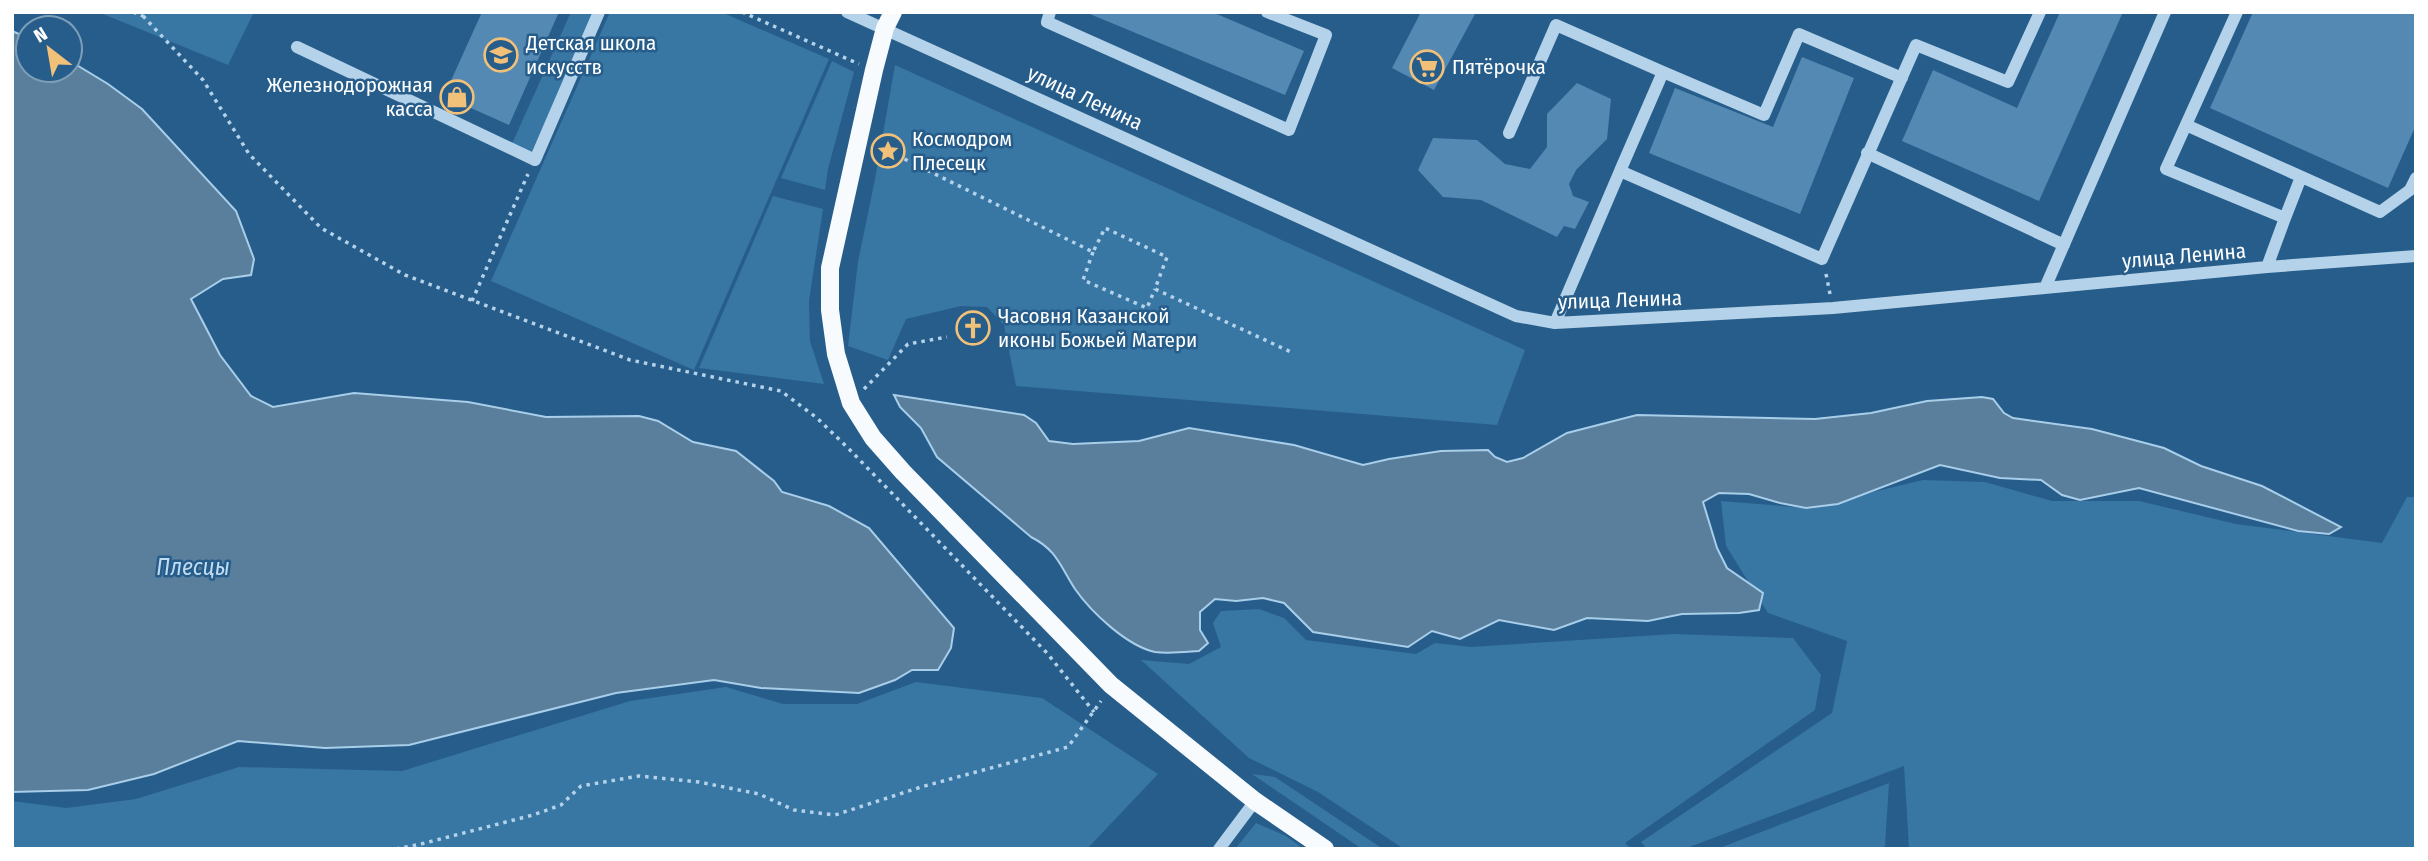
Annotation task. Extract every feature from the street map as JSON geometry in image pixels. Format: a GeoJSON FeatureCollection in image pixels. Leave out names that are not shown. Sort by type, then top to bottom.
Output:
{"type":"FeatureCollection","features":[{"type":"Feature","properties":{"kind":"main road"},"geometry":{"type":"LineString","coordinates":[[889,20],[874,70],[871,138],[830,268],[830,310],[836,354],[851,404],[873,438],[903,472],[1111,685],[1255,801],[1325,849]]}},
{"type":"Feature","properties":{"kind":"street"},"geometry":{"type":"LineString","coordinates":[[297,47],[535,160],[599,12]]}},
{"type":"Feature","properties":{"kind":"street","name":"улица Ленина"},"geometry":{"type":"LineString","coordinates":[[847,12],[889,20],[1516,316],[1555,323],[1833,308],[2267,267],[2416,256]]}},
{"type":"Feature","properties":{"kind":"street"},"geometry":{"type":"LineString","coordinates":[[1050,12],[1047,22],[1289,130],[1326,35],[1268,12]]}},
{"type":"Feature","properties":{"kind":"street"},"geometry":{"type":"LineString","coordinates":[[1620,171],[1822,259],[1916,45],[2008,82],[2040,12]]}},
{"type":"Feature","properties":{"kind":"street"},"geometry":{"type":"LineString","coordinates":[[2045,288],[2165,12]]}},
{"type":"Feature","properties":{"kind":"street"},"geometry":{"type":"LineString","coordinates":[[2237,12],[2166,169],[2285,218]]}},
{"type":"Feature","properties":{"kind":"street"},"geometry":{"type":"LineString","coordinates":[[1509,132],[1556,25],[1764,115],[1799,34],[1902,78]]}},
{"type":"Feature","properties":{"kind":"street"},"geometry":{"type":"LineString","coordinates":[[1555,323],[1663,72]]}},
{"type":"Feature","properties":{"kind":"street"},"geometry":{"type":"LineString","coordinates":[[2186,125],[2380,212],[2410,190],[2416,178]]}},
{"type":"Feature","properties":{"kind":"street"},"geometry":{"type":"LineString","coordinates":[[1867,153],[2064,245]]}},
{"type":"Feature","properties":{"kind":"street"},"geometry":{"type":"LineString","coordinates":[[2267,267],[2301,177]]}},
{"type":"Feature","properties":{"kind":"street"},"geometry":{"type":"LineString","coordinates":[[1219,849],[1255,801]]}},
{"type":"Feature","properties":{"kind":"path"},"geometry":{"type":"LineString","coordinates":[[133,12],[144,14],[203,80],[249,154],[321,228],[405,275],[630,360],[781,391],[817,418],[849,449],[1047,653],[1094,712]]}},
{"type":"Feature","properties":{"kind":"path"},"geometry":{"type":"LineString","coordinates":[[742,12],[874,70]]}},
{"type":"Feature","properties":{"kind":"path"},"geometry":{"type":"LineString","coordinates":[[871,138],[1093,252]]}},
{"type":"Feature","properties":{"kind":"path"},"geometry":{"type":"LineString","coordinates":[[472,301],[535,160]]}},
{"type":"Feature","properties":{"kind":"path"},"geometry":{"type":"LineString","coordinates":[[1105,228],[1167,257],[1146,308],[1083,280],[1093,252],[1105,228]]}},
{"type":"Feature","properties":{"kind":"path"},"geometry":{"type":"LineString","coordinates":[[1822,259],[1833,308]]}},
{"type":"Feature","properties":{"kind":"path"},"geometry":{"type":"LineString","coordinates":[[1155,289],[1291,352]]}},
{"type":"Feature","properties":{"kind":"path"},"geometry":{"type":"LineString","coordinates":[[851,404],[908,344],[947,337]]}},
{"type":"Feature","properties":{"kind":"path"},"geometry":{"type":"LineString","coordinates":[[396,849],[533,815],[561,805],[581,786],[639,776],[699,782],[759,794],[794,810],[835,815],[921,787],[1068,747],[1111,685]]}},
{"type":"Feature","properties":{"kind":"shaded area"},"geometry":{"type":"Polygon","coordinates":[[[98,12],[254,12],[228,65],[98,12]]]}},
{"type":"Feature","properties":{"kind":"shaded area"},"geometry":{"type":"Polygon","coordinates":[[[571,12],[595,12],[530,155],[511,146],[571,12]]]}},
{"type":"Feature","properties":{"kind":"shaded area"},"geometry":{"type":"Polygon","coordinates":[[[610,12],[721,12],[829,59],[694,370],[491,281],[610,12]]]}},
{"type":"Feature","properties":{"kind":"shaded area"},"geometry":{"type":"Polygon","coordinates":[[[832,61],[854,72],[825,190],[781,178],[832,61]]]}},
{"type":"Feature","properties":{"kind":"shaded area"},"geometry":{"type":"Polygon","coordinates":[[[895,65],[1525,350],[1497,425],[1016,386],[1004,325],[987,307],[961,306],[906,319],[888,360],[848,346],[858,262],[895,65]]]}},
{"type":"Feature","properties":{"kind":"shaded area"},"geometry":{"type":"Polygon","coordinates":[[[773,196],[823,209],[809,301],[810,341],[824,384],[699,368],[773,196]]]}},
{"type":"Feature","properties":{"kind":"shaded area"},"geometry":{"type":"Polygon","coordinates":[[[1923,480],[1985,482],[2052,501],[2139,501],[2236,524],[2382,543],[2407,497],[2416,497],[2416,849],[1909,849],[1904,766],[1684,849],[1647,849],[1641,842],[1832,713],[1847,641],[1768,613],[1726,546],[1721,501],[1806,508],[1923,480]]]}},
{"type":"Feature","properties":{"kind":"shaded area"},"geometry":{"type":"Polygon","coordinates":[[[1259,609],[1284,618],[1306,640],[1416,654],[1435,643],[1471,647],[1674,634],[1793,638],[1821,675],[1815,710],[1625,843],[1631,849],[1404,849],[1318,792],[1249,758],[1141,660],[1189,664],[1221,647],[1213,623],[1221,611],[1259,609]]]}},
{"type":"Feature","properties":{"kind":"shaded area"},"geometry":{"type":"Polygon","coordinates":[[[916,682],[1042,698],[1158,774],[1087,849],[12,849],[12,801],[66,808],[136,799],[239,767],[402,771],[630,701],[726,687],[783,704],[857,704],[916,682]]]}},
{"type":"Feature","properties":{"kind":"shaded area"},"geometry":{"type":"Polygon","coordinates":[[[1252,774],[1275,777],[1383,849],[1362,849],[1252,774]]]}},
{"type":"Feature","properties":{"kind":"shaded area"},"geometry":{"type":"Polygon","coordinates":[[[1889,783],[1885,846],[1881,849],[1717,849],[1889,783]]]}},
{"type":"Feature","properties":{"kind":"shaded area"},"geometry":{"type":"Polygon","coordinates":[[[1256,823],[1286,836],[1304,849],[1235,849],[1256,823]]]}},
{"type":"Feature","properties":{"kind":"water","name":"Плесцы"},"geometry":{"type":"Polygon","coordinates":[[[12,31],[14,84],[84,84],[84,69],[142,109],[236,211],[254,259],[251,275],[223,279],[191,299],[220,355],[251,396],[273,407],[354,393],[468,402],[546,417],[639,416],[658,421],[693,442],[736,451],[774,481],[782,492],[829,506],[869,528],[954,628],[951,648],[938,670],[912,670],[895,680],[859,693],[761,688],[714,680],[616,693],[409,745],[325,748],[238,741],[154,774],[88,790],[12,792],[12,31]]]}},
{"type":"Feature","properties":{"kind":"water"},"geometry":{"type":"Polygon","coordinates":[[[894,395],[1024,415],[1036,423],[1049,441],[1073,444],[1139,441],[1189,428],[1294,445],[1363,465],[1441,451],[1488,450],[1495,457],[1507,462],[1523,458],[1567,433],[1637,415],[1815,419],[1871,413],[1927,401],[1982,397],[1993,399],[2004,413],[2013,418],[2092,429],[2164,448],[2201,466],[2262,486],[2341,527],[2329,534],[2298,531],[2139,488],[2080,500],[2062,495],[2041,480],[2000,478],[1940,465],[1838,504],[1806,508],[1749,494],[1719,493],[1703,502],[1717,548],[1727,568],[1763,593],[1759,610],[1682,614],[1648,621],[1587,618],[1554,630],[1499,620],[1460,639],[1432,631],[1408,647],[1313,632],[1284,603],[1263,598],[1236,601],[1215,599],[1200,612],[1200,630],[1208,643],[1199,651],[1160,653],[1133,643],[1100,617],[1075,589],[1047,547],[1031,537],[937,457],[921,428],[900,407],[894,395]]]}},
{"type":"Feature","properties":{"kind":"building","name":"Детская школа искусств"},"geometry":{"type":"Polygon","coordinates":[[[482,12],[559,12],[509,125],[444,96],[482,12]]]}},
{"type":"Feature","properties":{"kind":"building"},"geometry":{"type":"Polygon","coordinates":[[[1085,12],[1212,12],[1304,51],[1285,95],[1085,12]]]}},
{"type":"Feature","properties":{"kind":"building"},"geometry":{"type":"Polygon","coordinates":[[[1421,12],[1476,12],[1434,90],[1392,68],[1421,12]]]}},
{"type":"Feature","properties":{"kind":"building"},"geometry":{"type":"Polygon","coordinates":[[[2060,12],[2123,12],[2039,201],[1902,141],[1933,70],[2017,108],[2060,12]]]}},
{"type":"Feature","properties":{"kind":"building"},"geometry":{"type":"Polygon","coordinates":[[[2253,12],[2416,12],[2416,125],[2388,188],[2210,108],[2253,12]]]}},
{"type":"Feature","properties":{"kind":"building"},"geometry":{"type":"Polygon","coordinates":[[[1802,57],[1854,78],[1800,214],[1649,153],[1675,88],[1773,127],[1802,57]]]}},
{"type":"Feature","properties":{"kind":"building"},"geometry":{"type":"Polygon","coordinates":[[[1577,83],[1611,99],[1607,139],[1576,170],[1569,184],[1573,196],[1589,202],[1575,229],[1564,226],[1557,237],[1481,200],[1443,197],[1418,170],[1433,138],[1477,140],[1505,164],[1530,169],[1547,147],[1547,114],[1577,83]]]}},
{"type":"Feature","properties":{"kind":"building"},"geometry":{"type":"Polygon","coordinates":[[[983,314],[986,329],[965,334],[962,319],[983,314]]]}},
{"type":"Feature","properties":{"kind":"place","name":"Детская школа искусств"},"geometry":{"type":"Point","coordinates":[501,55]}},
{"type":"Feature","properties":{"kind":"place","name":"Пятёрочка"},"geometry":{"type":"Point","coordinates":[1427,67]}},
{"type":"Feature","properties":{"kind":"place","name":"Железнодорожная касса"},"geometry":{"type":"Point","coordinates":[457,97]}},
{"type":"Feature","properties":{"kind":"place","name":"Космодром Плесецк"},"geometry":{"type":"Point","coordinates":[888,151]}},
{"type":"Feature","properties":{"kind":"place","name":"Часовня Казанской иконы Божьей Матери"},"geometry":{"type":"Point","coordinates":[973,328]}}]}
